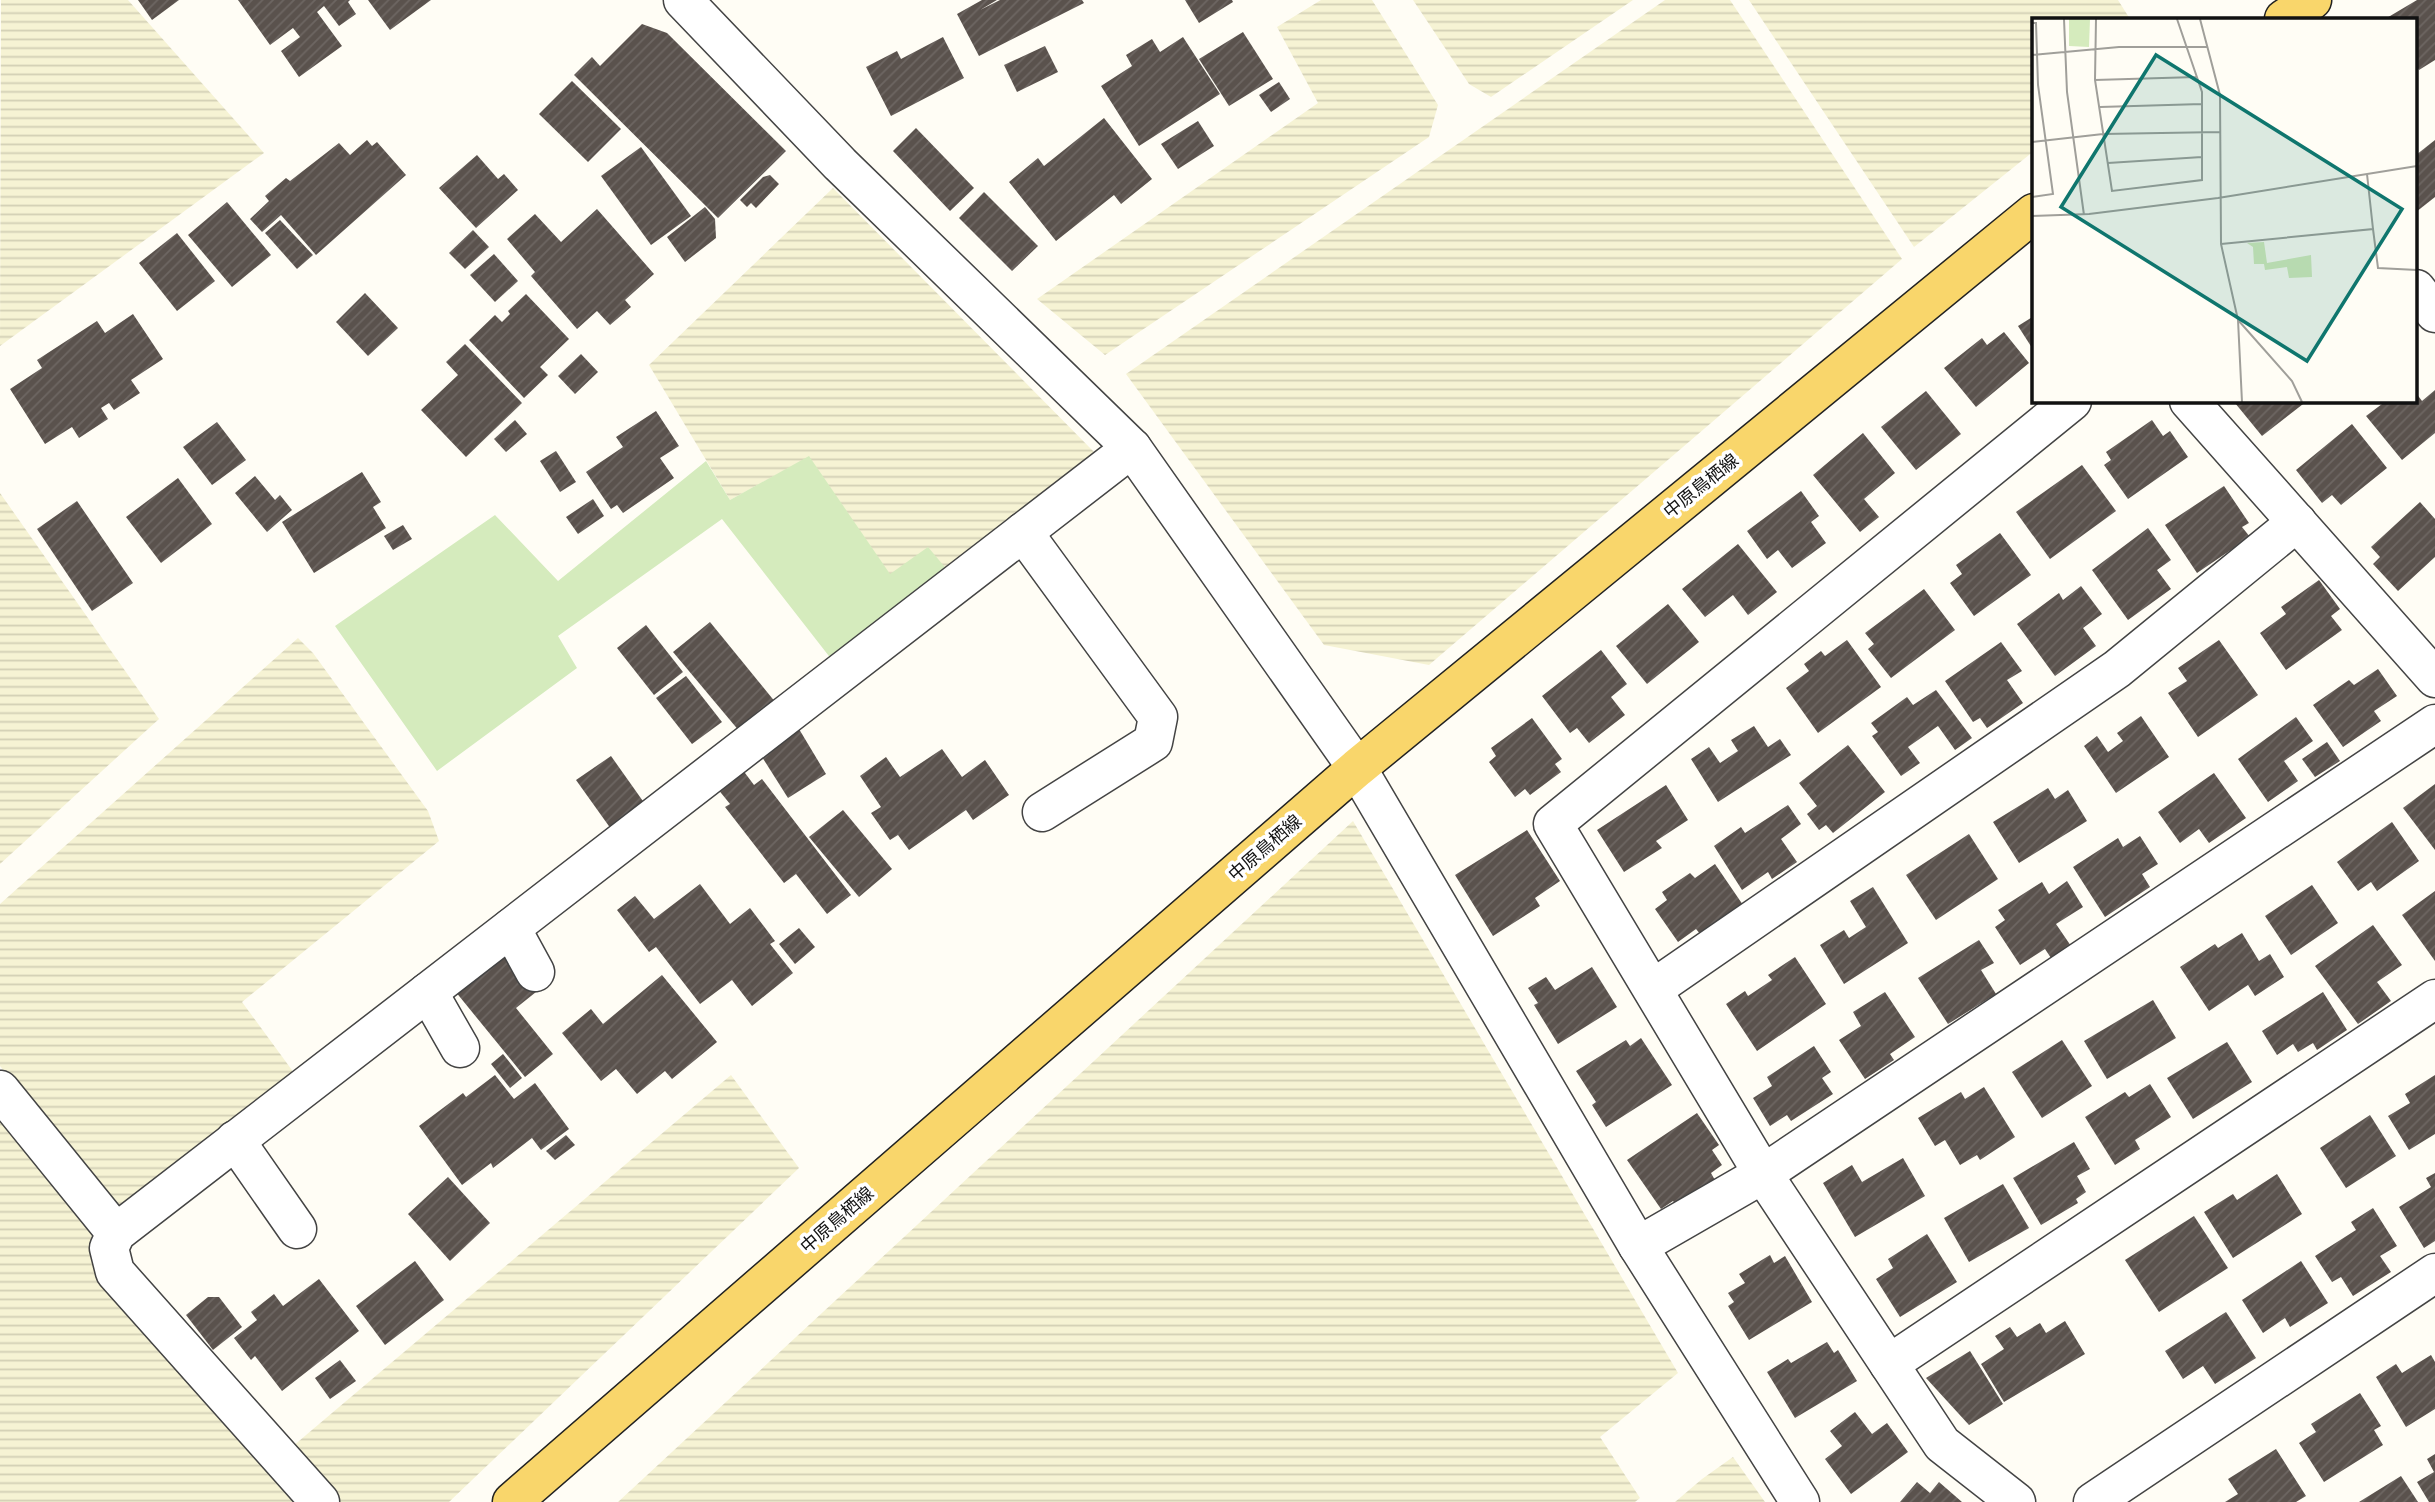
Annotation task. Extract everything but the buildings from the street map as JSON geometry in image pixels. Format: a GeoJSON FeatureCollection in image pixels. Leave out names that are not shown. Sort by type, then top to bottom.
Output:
{"type":"FeatureCollection","features":[{"type":"Feature","properties":{"kind":"main road"},"geometry":{"type":"LineString","coordinates":[[2285,18],[2312,0]]}},
{"type":"Feature","properties":{"kind":"main road","name":"中原鳥栖線"},"geometry":{"type":"LineString","coordinates":[[512,1502],[1357,768],[2032,214]]}},
{"type":"Feature","properties":{"kind":"street"},"geometry":{"type":"LineString","coordinates":[[682,0],[840,164],[1132,448],[1357,768],[1638,1246],[1800,1502]]}},
{"type":"Feature","properties":{"kind":"street"},"geometry":{"type":"LineString","coordinates":[[2418,292],[2435,313]]}},
{"type":"Feature","properties":{"kind":"street"},"geometry":{"type":"LineString","coordinates":[[2016,1502],[1942,1444],[1763,1174],[1553,824],[2071,402]]}},
{"type":"Feature","properties":{"kind":"street"},"geometry":{"type":"LineString","coordinates":[[2190,402],[2435,678]]}},
{"type":"Feature","properties":{"kind":"street"},"geometry":{"type":"LineString","coordinates":[[320,1502],[115,1272],[109,1248],[116,1233],[1132,448]]}},
{"type":"Feature","properties":{"kind":"street"},"geometry":{"type":"LineString","coordinates":[[1653,989],[2117,669],[2297,522]]}},
{"type":"Feature","properties":{"kind":"street"},"geometry":{"type":"LineString","coordinates":[[1023,532],[1158,717],[1153,742],[1042,812]]}},
{"type":"Feature","properties":{"kind":"street"},"geometry":{"type":"LineString","coordinates":[[1638,1246],[1763,1174],[2435,724]]}},
{"type":"Feature","properties":{"kind":"street"},"geometry":{"type":"LineString","coordinates":[[511,928],[535,972]]}},
{"type":"Feature","properties":{"kind":"street"},"geometry":{"type":"LineString","coordinates":[[428,992],[460,1048]]}},
{"type":"Feature","properties":{"kind":"street"},"geometry":{"type":"LineString","coordinates":[[1889,1364],[2435,999]]}},
{"type":"Feature","properties":{"kind":"street"},"geometry":{"type":"LineString","coordinates":[[0,1090],[116,1233]]}},
{"type":"Feature","properties":{"kind":"street"},"geometry":{"type":"LineString","coordinates":[[235,1140],[297,1229]]}},
{"type":"Feature","properties":{"kind":"street"},"geometry":{"type":"LineString","coordinates":[[2093,1502],[2435,1273]]}},
{"type":"Feature","properties":{"kind":"shaded area"},"geometry":{"type":"Polygon","coordinates":[[[1,0],[128,0],[264,153],[0,346],[1,0]]]}},
{"type":"Feature","properties":{"kind":"shaded area"},"geometry":{"type":"Polygon","coordinates":[[[1321,0],[1372,0],[1438,105],[1429,137],[1105,355],[1037,299],[1318,103],[1277,27],[1321,0]]]}},
{"type":"Feature","properties":{"kind":"shaded area"},"geometry":{"type":"Polygon","coordinates":[[[1413,0],[1633,0],[1491,97],[1469,84],[1413,0]]]}},
{"type":"Feature","properties":{"kind":"shaded area"},"geometry":{"type":"Polygon","coordinates":[[[1665,0],[1730,0],[1902,259],[1429,665],[1324,645],[1126,374],[1665,0]]]}},
{"type":"Feature","properties":{"kind":"shaded area"},"geometry":{"type":"Polygon","coordinates":[[[1749,0],[2118,0],[2129,18],[2032,18],[2032,153],[1914,247],[1749,0]]]}},
{"type":"Feature","properties":{"kind":"shaded area"},"geometry":{"type":"Polygon","coordinates":[[[833,188],[1095,453],[949,572],[890,575],[809,457],[730,500],[649,365],[833,188]]]}},
{"type":"Feature","properties":{"kind":"shaded area"},"geometry":{"type":"Polygon","coordinates":[[[0,493],[159,719],[0,864],[0,493]]]}},
{"type":"Feature","properties":{"kind":"shaded area"},"geometry":{"type":"Polygon","coordinates":[[[298,638],[313,653],[428,811],[439,841],[242,1002],[297,1077],[128,1210],[114,1209],[0,1066],[0,904],[298,638]]]}},
{"type":"Feature","properties":{"kind":"shaded area"},"geometry":{"type":"Polygon","coordinates":[[[1353,821],[1678,1373],[1600,1437],[1640,1498],[1635,1502],[618,1502],[1353,821]]]}},
{"type":"Feature","properties":{"kind":"shaded area"},"geometry":{"type":"Polygon","coordinates":[[[731,1075],[799,1168],[449,1502],[337,1502],[286,1452],[731,1075]]]}},
{"type":"Feature","properties":{"kind":"shaded area"},"geometry":{"type":"Polygon","coordinates":[[[0,1106],[307,1502],[0,1502],[0,1106]]]}},
{"type":"Feature","properties":{"kind":"shaded area"},"geometry":{"type":"Polygon","coordinates":[[[1733,1457],[1765,1502],[1675,1502],[1702,1479],[1733,1457]]]}},
{"type":"Feature","properties":{"kind":"green space"},"geometry":{"type":"Polygon","coordinates":[[[809,456],[890,574],[928,547],[949,572],[832,660],[722,519],[558,636],[577,668],[437,771],[335,626],[495,515],[558,581],[706,461],[730,500],[809,456]]]}}]}
